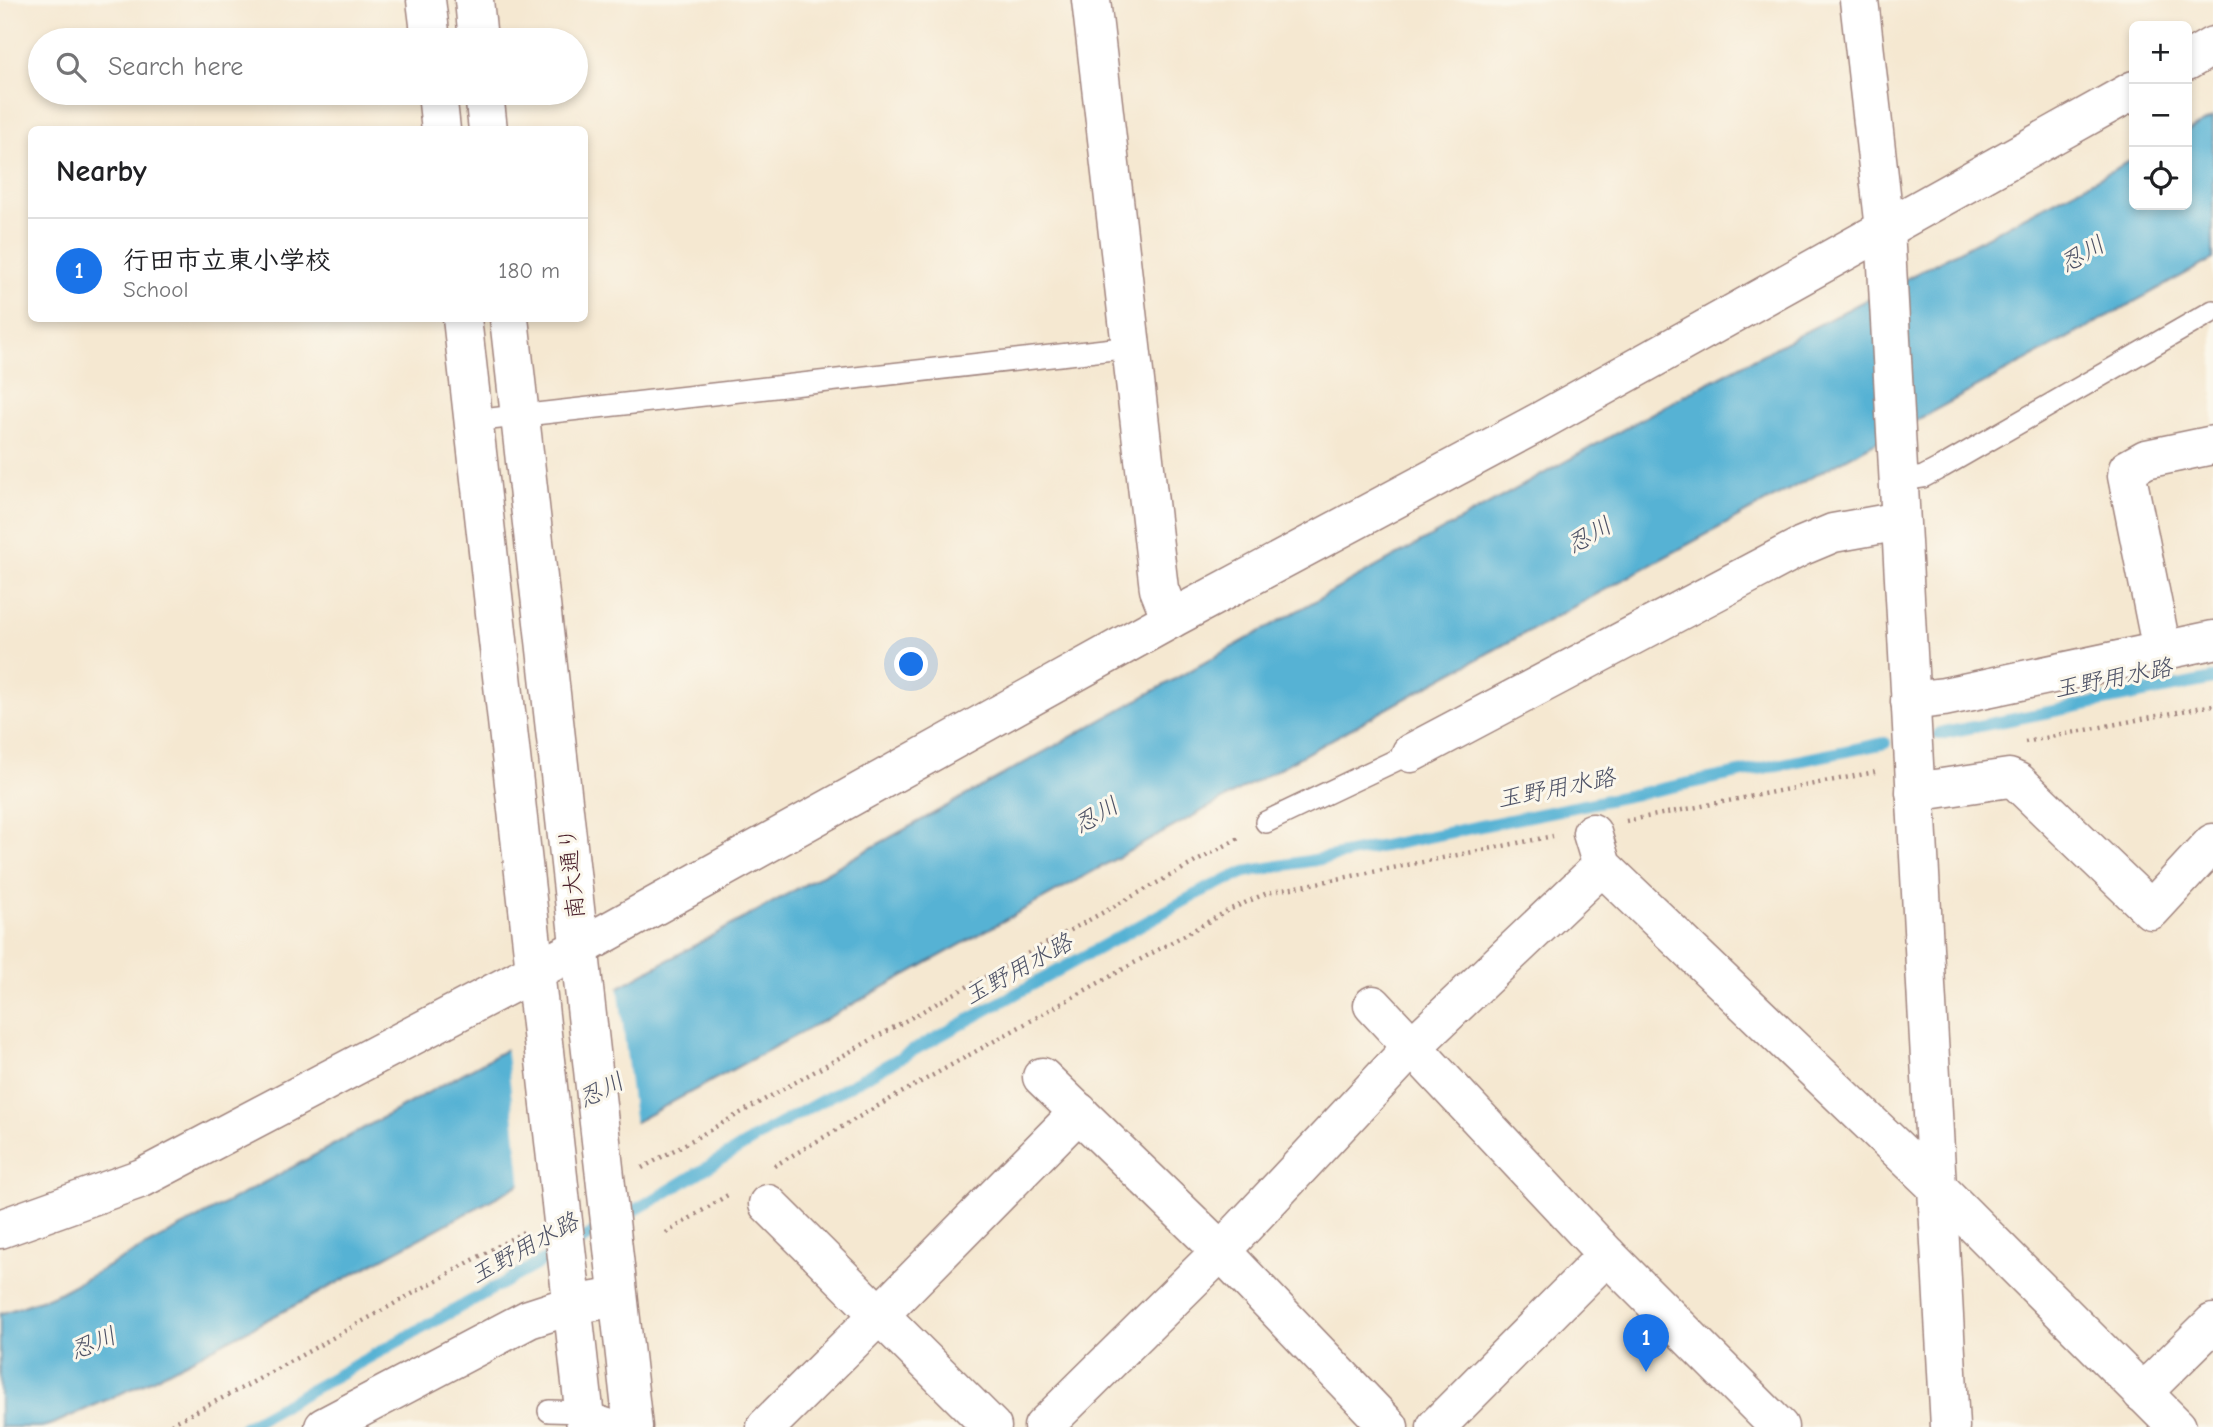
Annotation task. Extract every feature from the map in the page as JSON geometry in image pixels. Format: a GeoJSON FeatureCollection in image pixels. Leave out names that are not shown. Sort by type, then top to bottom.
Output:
{"type":"FeatureCollection","features":[{"type":"Feature","properties":{"kind":"street"},"geometry":{"type":"LineString","coordinates":[[426,0],[430,28]]}},
{"type":"Feature","properties":{"kind":"street"},"geometry":{"type":"LineString","coordinates":[[474,0],[477,28]]}},
{"type":"Feature","properties":{"kind":"street"},"geometry":{"type":"LineString","coordinates":[[1091,0],[1159,589],[1171,619]]}},
{"type":"Feature","properties":{"kind":"street"},"geometry":{"type":"LineString","coordinates":[[1859,0],[1886,241],[1950,1427]]}},
{"type":"Feature","properties":{"kind":"street"},"geometry":{"type":"LineString","coordinates":[[2192,58],[2213,46]]}},
{"type":"Feature","properties":{"kind":"street"},"geometry":{"type":"LineString","coordinates":[[0,1229],[142,1178],[581,960],[1171,619],[1539,422],[1886,241],[2129,93]]}},
{"type":"Feature","properties":{"kind":"street"},"geometry":{"type":"LineString","coordinates":[[438,105],[441,126]]}},
{"type":"Feature","properties":{"kind":"street"},"geometry":{"type":"LineString","coordinates":[[485,105],[488,126]]}},
{"type":"Feature","properties":{"kind":"street","name":"南大通り"},"geometry":{"type":"LineString","coordinates":[[462,322],[536,984],[553,1216],[570,1290],[573,1417]]}},
{"type":"Feature","properties":{"kind":"street","name":"南大通り"},"geometry":{"type":"LineString","coordinates":[[509,322],[581,960],[614,1183],[613,1244],[633,1427]]}},
{"type":"Feature","properties":{"kind":"street"},"geometry":{"type":"LineString","coordinates":[[2162,651],[2127,476],[2128,468],[2146,459],[2213,446]]}},
{"type":"Feature","properties":{"kind":"street"},"geometry":{"type":"LineString","coordinates":[[1411,753],[1802,546],[1833,533],[1900,521]]}},
{"type":"Feature","properties":{"kind":"street"},"geometry":{"type":"LineString","coordinates":[[1910,701],[1944,697],[2213,640]]}},
{"type":"Feature","properties":{"kind":"street"},"geometry":{"type":"LineString","coordinates":[[1915,792],[2008,778],[2018,782],[2151,910],[2213,843]]}},
{"type":"Feature","properties":{"kind":"street"},"geometry":{"type":"LineString","coordinates":[[1043,1427],[1221,1251],[1597,849],[2177,1427]]}},
{"type":"Feature","properties":{"kind":"street"},"geometry":{"type":"LineString","coordinates":[[1373,1005],[1607,1255],[1779,1427]]}},
{"type":"Feature","properties":{"kind":"street"},"geometry":{"type":"LineString","coordinates":[[1042,1077],[1221,1251],[1389,1427]]}},
{"type":"Feature","properties":{"kind":"street"},"geometry":{"type":"LineString","coordinates":[[766,1427],[1079,1112]]}},
{"type":"Feature","properties":{"kind":"street"},"geometry":{"type":"LineString","coordinates":[[760,1186],[880,1314],[992,1427]]}},
{"type":"Feature","properties":{"kind":"street"},"geometry":{"type":"LineString","coordinates":[[1436,1427],[1607,1255]]}},
{"type":"Feature","properties":{"kind":"street"},"geometry":{"type":"LineString","coordinates":[[324,1427],[529,1319],[570,1290],[618,1297]]}},
{"type":"Feature","properties":{"kind":"street"},"geometry":{"type":"LineString","coordinates":[[2143,1393],[2213,1323]]}},
{"type":"Feature","properties":{"kind":"lane"},"geometry":{"type":"LineString","coordinates":[[1898,475],[1923,477],[2213,311]]}},
{"type":"Feature","properties":{"kind":"lane"},"geometry":{"type":"LineString","coordinates":[[473,421],[1131,347]]}},
{"type":"Feature","properties":{"kind":"lane"},"geometry":{"type":"LineString","coordinates":[[1266,822],[1411,753]]}},
{"type":"Feature","properties":{"kind":"lane"},"geometry":{"type":"LineString","coordinates":[[573,1417],[633,1427]]}},
{"type":"Feature","properties":{"kind":"path"},"geometry":{"type":"LineString","coordinates":[[2021,743],[2213,705]]}},
{"type":"Feature","properties":{"kind":"path"},"geometry":{"type":"LineString","coordinates":[[666,1233],[760,1186],[876,1107],[1231,909],[1267,893],[1543,836],[1597,849],[1609,824],[1884,770]]}},
{"type":"Feature","properties":{"kind":"path"},"geometry":{"type":"LineString","coordinates":[[614,1183],[1266,822]]}},
{"type":"Feature","properties":{"kind":"path"},"geometry":{"type":"LineString","coordinates":[[165,1427],[259,1380],[553,1216]]}},
{"type":"Feature","properties":{"kind":"water","name":"忍川"},"geometry":{"type":"Polygon","coordinates":[[[2213,117],[2213,259],[1448,675],[817,1024],[311,1297],[153,1379],[53,1424],[41,1427],[0,1427],[0,1314],[55,1295],[315,1155],[1685,395],[2129,162],[2129,210],[2192,210],[2192,128],[2213,117]]]}},
{"type":"Feature","properties":{"kind":"pier"},"geometry":{"type":"Polygon","coordinates":[[[618,984],[635,1126],[521,1187],[506,1045],[618,984]]]}},
{"type":"Feature","properties":{"kind":"waterway","name":"玉野用水路"},"geometry":{"type":"LineString","coordinates":[[1939,734],[2213,679]]}},
{"type":"Feature","properties":{"kind":"waterway","name":"玉野用水路"},"geometry":{"type":"LineString","coordinates":[[244,1427],[660,1196],[769,1130],[1206,889],[1245,872],[1885,743]]}},
{"type":"Feature","properties":{"kind":"place","name":"行田市立東小学校"},"geometry":{"type":"Point","coordinates":[1646,1372]}}]}
